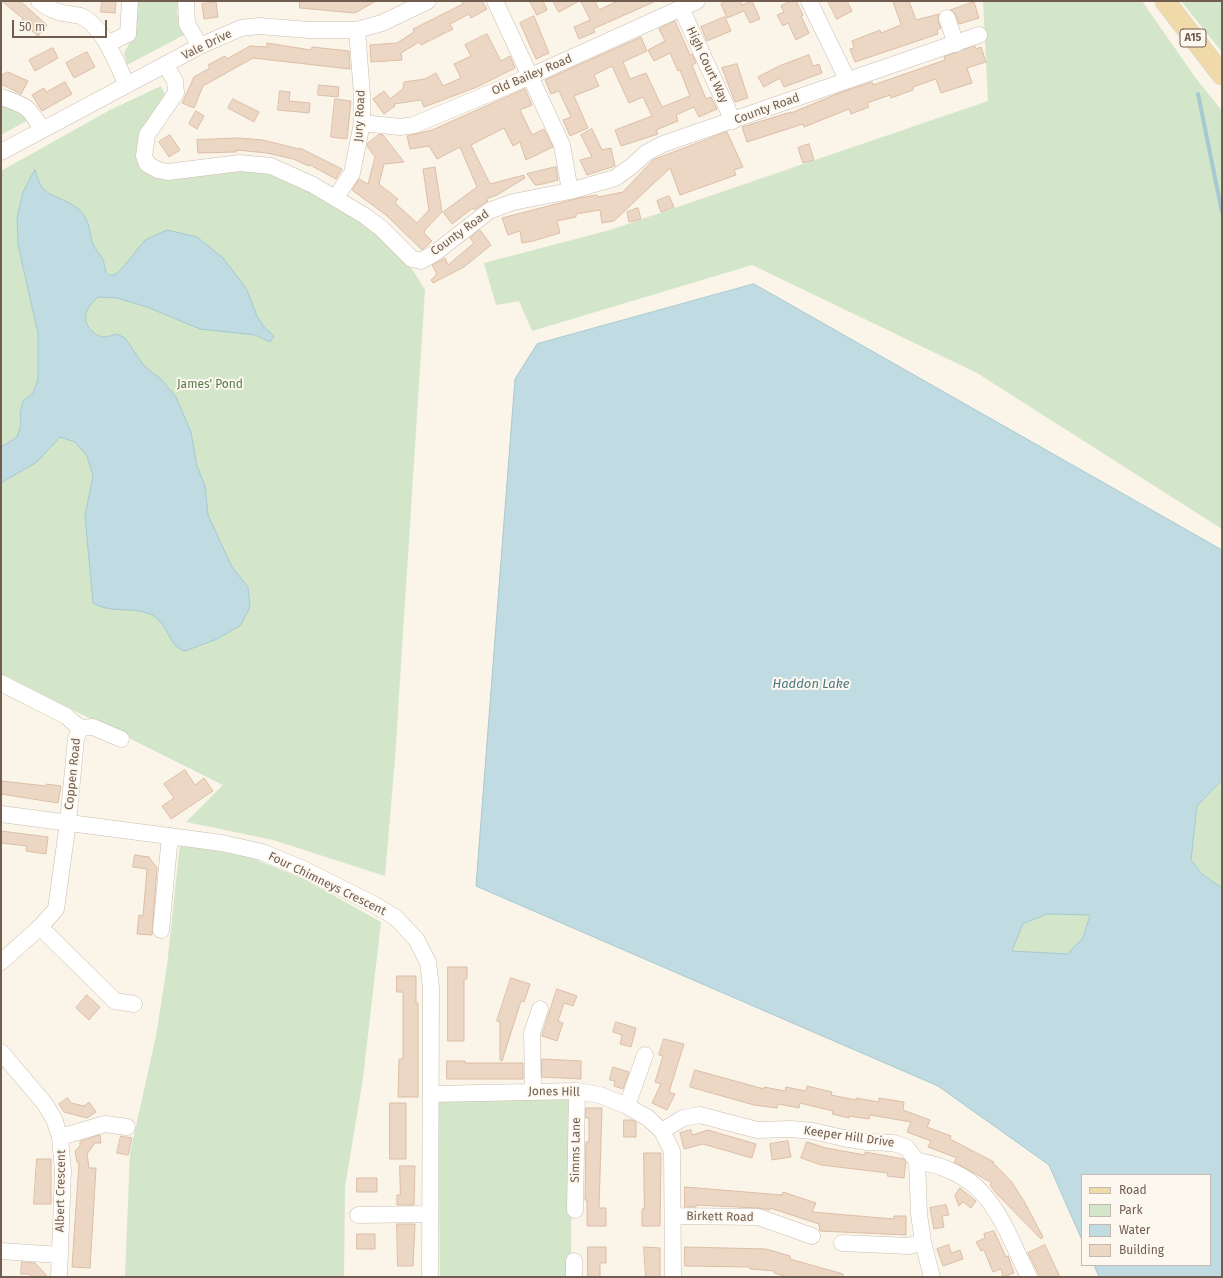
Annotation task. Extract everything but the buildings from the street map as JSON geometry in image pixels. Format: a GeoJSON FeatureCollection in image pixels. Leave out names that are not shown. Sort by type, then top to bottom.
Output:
{"type":"FeatureCollection","features":[{"type":"Feature","properties":{"kind":"main road","name":"A15"},"geometry":{"type":"LineString","coordinates":[[1165,1],[1222,75]]}},
{"type":"Feature","properties":{"kind":"street"},"geometry":{"type":"LineString","coordinates":[[39,1],[46,7],[60,13],[80,16],[94,24],[107,44],[127,85]]}},
{"type":"Feature","properties":{"kind":"street"},"geometry":{"type":"LineString","coordinates":[[107,44],[128,34],[130,1]]}},
{"type":"Feature","properties":{"kind":"street"},"geometry":{"type":"LineString","coordinates":[[186,1],[187,24],[200,46]]}},
{"type":"Feature","properties":{"kind":"street"},"geometry":{"type":"LineString","coordinates":[[495,1],[562,144],[570,191]]}},
{"type":"Feature","properties":{"kind":"street","name":"Old Bailey Road"},"geometry":{"type":"LineString","coordinates":[[362,123],[400,127],[414,125],[531,76],[697,1]]}},
{"type":"Feature","properties":{"kind":"street"},"geometry":{"type":"LineString","coordinates":[[809,1],[847,80]]}},
{"type":"Feature","properties":{"kind":"street","name":"Vale Drive"},"geometry":{"type":"LineString","coordinates":[[1,152],[42,129],[166,66],[200,46],[241,28],[259,26],[309,30],[356,30],[382,23],[423,2]]}},
{"type":"Feature","properties":{"kind":"street","name":"High Court Way"},"geometry":{"type":"LineString","coordinates":[[682,8],[733,121]]}},
{"type":"Feature","properties":{"kind":"street"},"geometry":{"type":"LineString","coordinates":[[947,18],[956,44]]}},
{"type":"Feature","properties":{"kind":"street","name":"Jury Road"},"geometry":{"type":"LineString","coordinates":[[336,197],[352,173],[362,123],[362,95],[356,30]]}},
{"type":"Feature","properties":{"kind":"street","name":"County Road"},"geometry":{"type":"LineString","coordinates":[[166,66],[175,81],[176,93],[147,135],[144,156],[147,164],[158,170],[168,172],[240,163],[271,166],[336,197],[381,228],[412,259],[421,261],[435,253],[489,211],[513,202],[570,191],[615,178],[632,166],[646,153],[663,144],[979,35]]}},
{"type":"Feature","properties":{"kind":"street"},"geometry":{"type":"LineString","coordinates":[[1,97],[24,104],[30,109],[42,129]]}},
{"type":"Feature","properties":{"kind":"street","name":"Coppen Road"},"geometry":{"type":"LineString","coordinates":[[1,683],[66,716],[80,728],[93,727],[121,740]]}},
{"type":"Feature","properties":{"kind":"street","name":"Coppen Road"},"geometry":{"type":"LineString","coordinates":[[1,962],[40,927],[56,909],[68,822],[76,739],[80,728]]}},
{"type":"Feature","properties":{"kind":"street","name":"Four Chimneys Crescent"},"geometry":{"type":"LineString","coordinates":[[1,814],[222,843],[262,852],[307,871],[373,904],[395,917],[416,939],[428,962],[431,988],[432,1094],[430,1277]]}},
{"type":"Feature","properties":{"kind":"street"},"geometry":{"type":"LineString","coordinates":[[161,930],[170,836]]}},
{"type":"Feature","properties":{"kind":"street"},"geometry":{"type":"LineString","coordinates":[[40,927],[115,1001],[134,1004]]}},
{"type":"Feature","properties":{"kind":"street"},"geometry":{"type":"LineString","coordinates":[[533,1091],[532,1033],[540,1009]]}},
{"type":"Feature","properties":{"kind":"street","name":"Albert Crescent"},"geometry":{"type":"LineString","coordinates":[[1,1052],[45,1104],[54,1119],[60,1136],[63,1171],[59,1277]]}},
{"type":"Feature","properties":{"kind":"street"},"geometry":{"type":"LineString","coordinates":[[628,1106],[645,1055]]}},
{"type":"Feature","properties":{"kind":"street","name":"Jones Hill"},"geometry":{"type":"LineString","coordinates":[[432,1094],[577,1091],[600,1095],[628,1106],[648,1118],[662,1131],[672,1151],[673,1277]]}},
{"type":"Feature","properties":{"kind":"street","name":"Simms Lane"},"geometry":{"type":"LineString","coordinates":[[575,1210],[577,1091]]}},
{"type":"Feature","properties":{"kind":"street","name":"Keeper Hill Drive"},"geometry":{"type":"LineString","coordinates":[[662,1131],[684,1118],[700,1114],[757,1130],[791,1129],[868,1142],[893,1143],[906,1147],[917,1161]]}},
{"type":"Feature","properties":{"kind":"street"},"geometry":{"type":"LineString","coordinates":[[60,1136],[105,1124],[127,1127]]}},
{"type":"Feature","properties":{"kind":"street"},"geometry":{"type":"LineString","coordinates":[[932,1277],[923,1242],[919,1214],[917,1161],[931,1163],[957,1174],[972,1183],[988,1198],[1003,1224],[1029,1277]]}},
{"type":"Feature","properties":{"kind":"street"},"geometry":{"type":"LineString","coordinates":[[358,1213],[430,1214]]}},
{"type":"Feature","properties":{"kind":"street","name":"Birkett Road"},"geometry":{"type":"LineString","coordinates":[[673,1216],[758,1218],[812,1236]]}},
{"type":"Feature","properties":{"kind":"street"},"geometry":{"type":"LineString","coordinates":[[842,1243],[909,1246],[923,1242]]}},
{"type":"Feature","properties":{"kind":"street"},"geometry":{"type":"LineString","coordinates":[[1,1251],[59,1255]]}},
{"type":"Feature","properties":{"kind":"street"},"geometry":{"type":"LineString","coordinates":[[574,1261],[574,1277]]}},
{"type":"Feature","properties":{"kind":"green space"},"geometry":{"type":"Polygon","coordinates":[[[134,1],[179,1],[177,13],[184,35],[127,65],[124,53],[132,39],[134,1]]]}},
{"type":"Feature","properties":{"kind":"green space"},"geometry":{"type":"Polygon","coordinates":[[[983,1],[1142,1],[1195,77],[1222,111],[1222,529],[977,373],[752,265],[532,331],[519,301],[496,305],[484,263],[610,230],[988,101],[983,1]]]}},
{"type":"Feature","properties":{"kind":"green space"},"geometry":{"type":"Polygon","coordinates":[[[1181,1],[1222,1],[1222,52],[1181,1]]]}},
{"type":"Feature","properties":{"kind":"green space","name":"James' Pond"},"geometry":{"type":"Polygon","coordinates":[[[161,86],[168,101],[145,134],[146,165],[270,170],[325,196],[390,243],[414,272],[425,290],[395,758],[385,876],[273,840],[186,822],[223,785],[1,674],[1,171],[110,110],[161,86]]]}},
{"type":"Feature","properties":{"kind":"green space"},"geometry":{"type":"Polygon","coordinates":[[[1,103],[14,106],[30,119],[1,135],[1,103]]]}},
{"type":"Feature","properties":{"kind":"green space"},"geometry":{"type":"Polygon","coordinates":[[[1222,780],[1222,888],[1202,874],[1191,860],[1197,806],[1222,780]]]}},
{"type":"Feature","properties":{"kind":"green space"},"geometry":{"type":"Polygon","coordinates":[[[180,844],[249,857],[304,879],[381,922],[363,1078],[345,1187],[344,1277],[125,1277],[130,1153],[156,1036],[167,966],[180,844]]]}},
{"type":"Feature","properties":{"kind":"green space"},"geometry":{"type":"Polygon","coordinates":[[[1048,914],[1091,914],[1083,938],[1067,954],[1011,952],[1023,924],[1048,914]]]}},
{"type":"Feature","properties":{"kind":"green space"},"geometry":{"type":"Polygon","coordinates":[[[438,1098],[572,1100],[571,1277],[440,1277],[438,1098]]]}},
{"type":"Feature","properties":{"kind":"water","name":"James' Pond"},"geometry":{"type":"Polygon","coordinates":[[[35,170],[44,190],[77,207],[85,217],[93,244],[102,258],[108,274],[114,275],[119,272],[145,240],[167,230],[197,237],[223,258],[246,288],[257,316],[264,327],[274,336],[270,342],[255,335],[200,329],[147,307],[117,298],[98,297],[90,305],[86,314],[89,327],[98,336],[104,337],[117,334],[125,338],[144,366],[161,379],[176,397],[191,432],[197,466],[205,486],[208,515],[232,567],[248,587],[250,607],[241,625],[217,639],[185,651],[176,646],[159,620],[150,614],[136,610],[107,608],[93,603],[85,516],[93,476],[87,456],[75,442],[60,437],[37,462],[1,483],[1,447],[17,437],[21,425],[20,413],[23,401],[33,393],[38,379],[38,333],[18,245],[17,218],[23,192],[35,170]]]}},
{"type":"Feature","properties":{"kind":"water","name":"Haddon Lake"},"geometry":{"type":"Polygon","coordinates":[[[754,284],[1222,550],[1222,780],[1197,806],[1191,860],[1202,874],[1222,888],[1222,1277],[1099,1277],[1094,1266],[1211,1266],[1211,1174],[1081,1174],[1081,1238],[1049,1165],[938,1086],[476,886],[515,379],[537,344],[754,284]],[[1048,914],[1023,924],[1012,951],[1067,954],[1083,938],[1090,915],[1048,914]]]}},
{"type":"Feature","properties":{"kind":"waterway"},"geometry":{"type":"LineString","coordinates":[[1198,94],[1222,212]]}}]}
